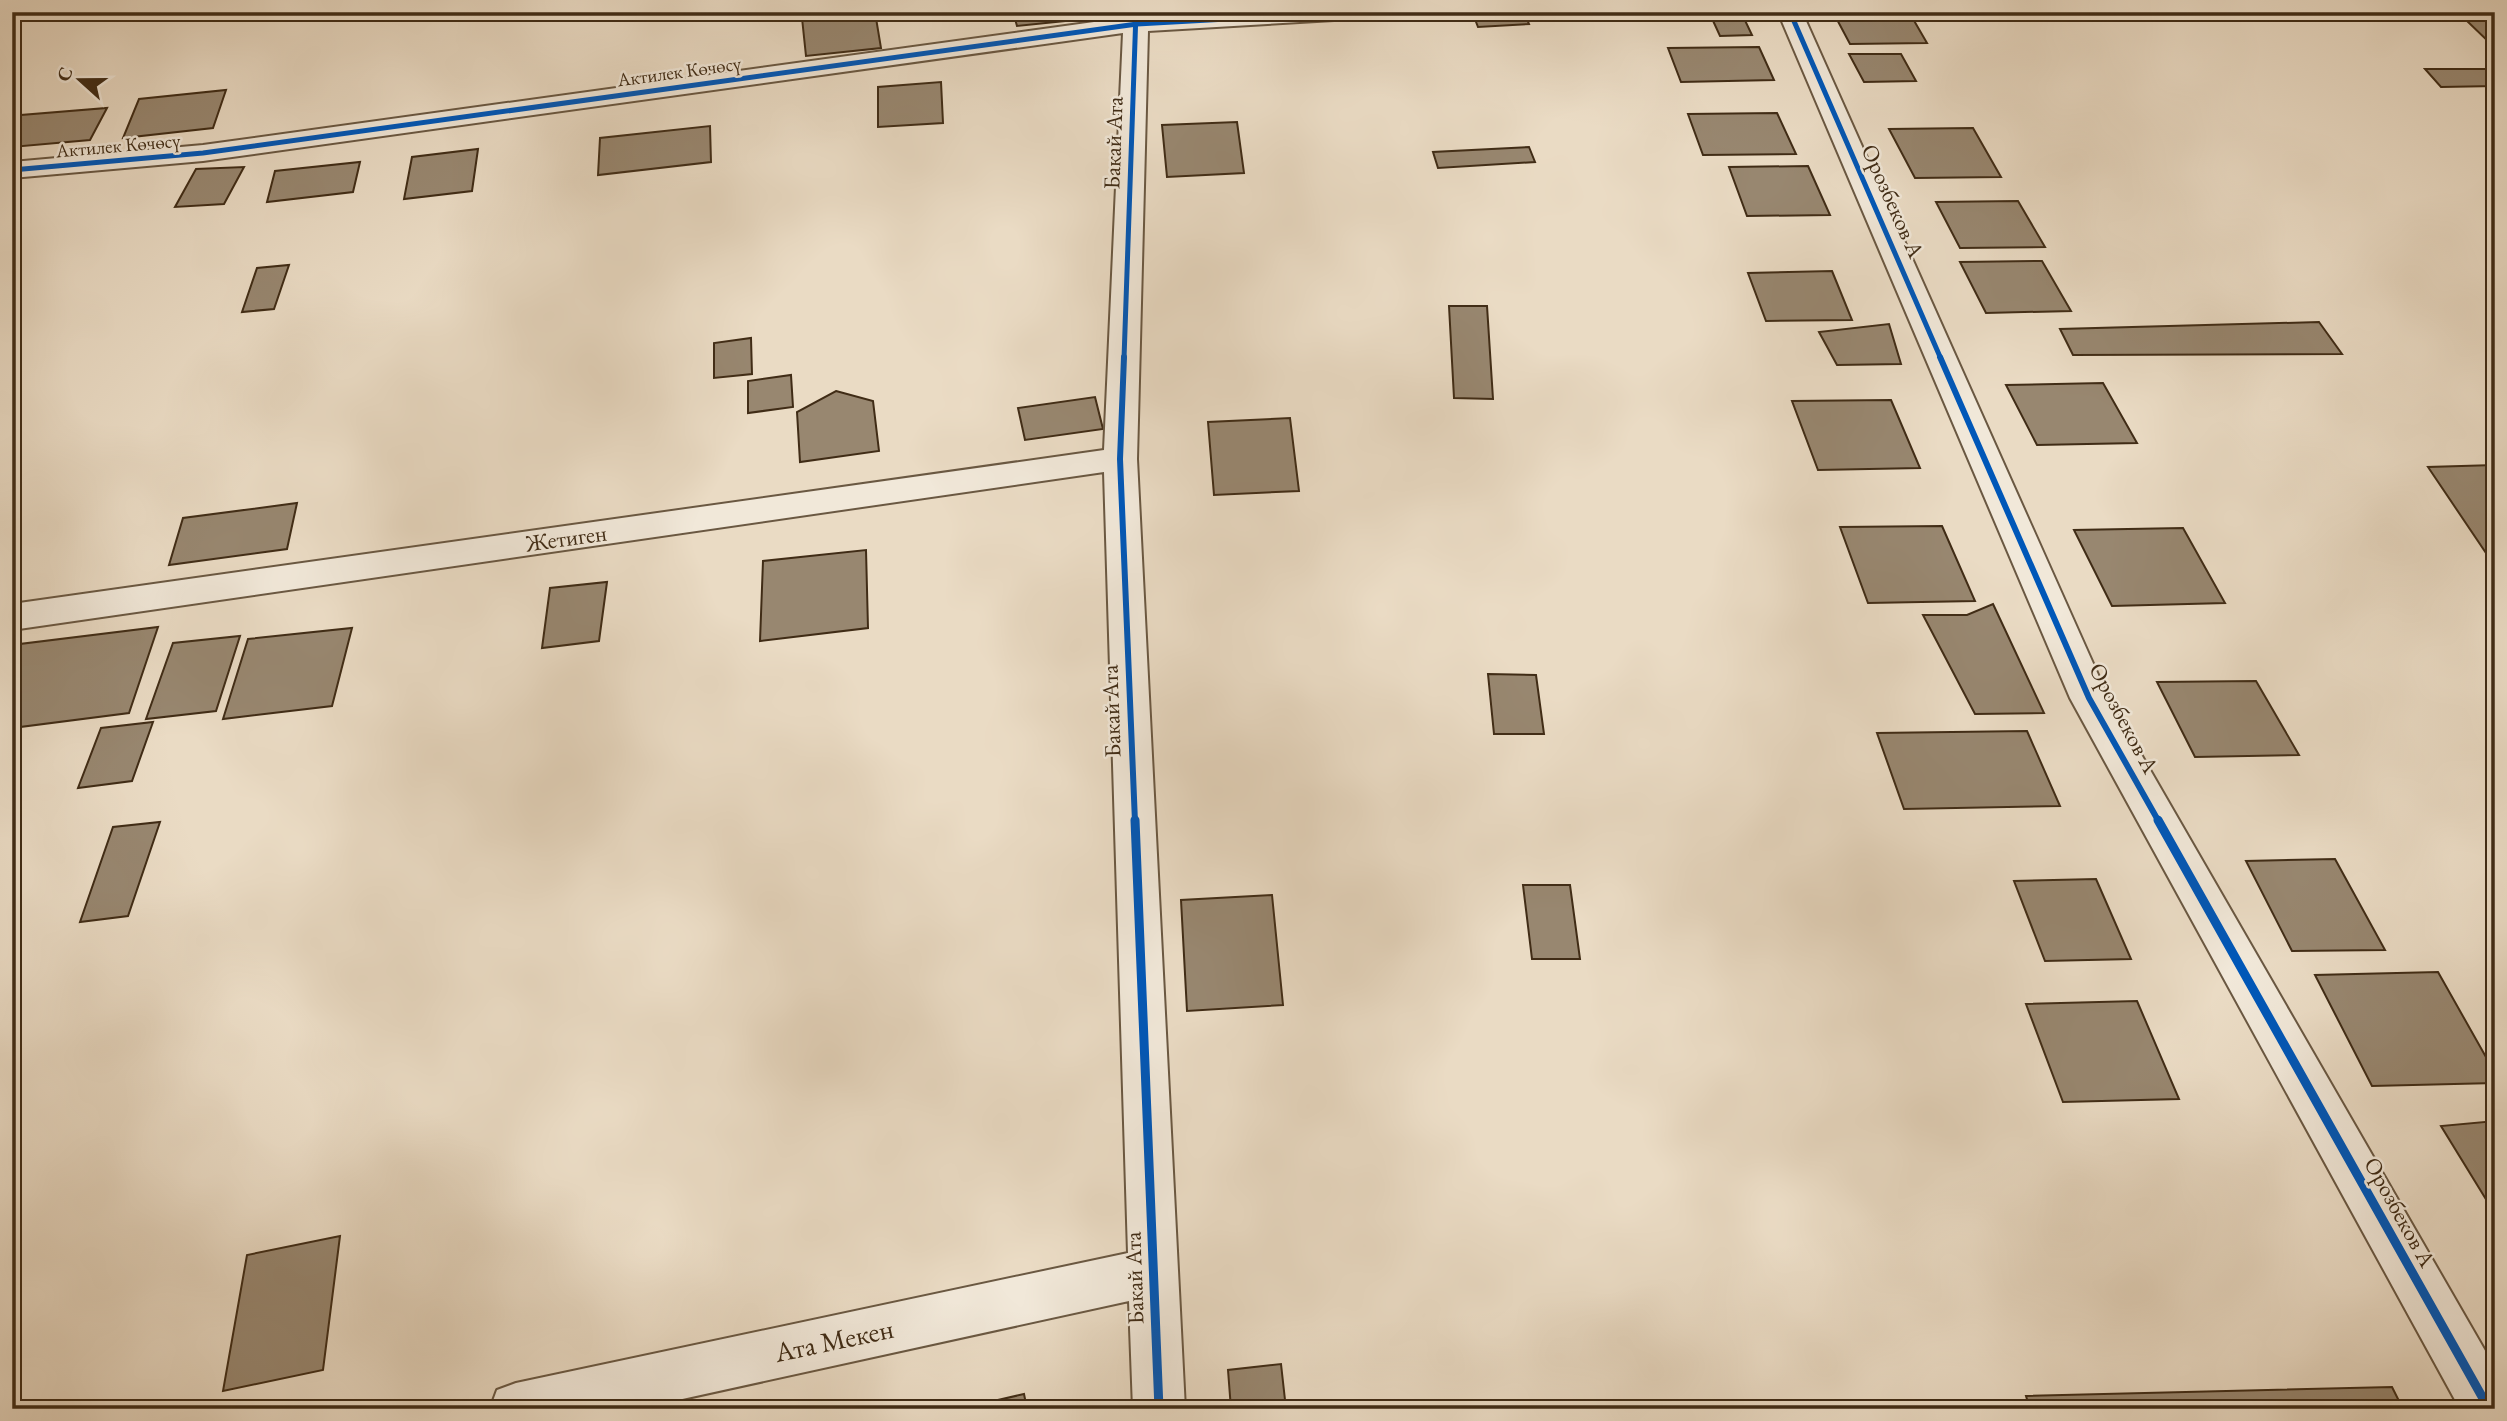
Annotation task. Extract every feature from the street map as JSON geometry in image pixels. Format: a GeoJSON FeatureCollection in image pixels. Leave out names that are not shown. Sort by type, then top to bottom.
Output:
{"type":"FeatureCollection","features":[{"type":"Feature","properties":{"kind":"street","name":"Актилек Көчөсү"},"geometry":{"type":"LineString","coordinates":[[12,170],[203,153],[1137,18],[1351,12]]}},
{"type":"Feature","properties":{"kind":"street","name":"Орозбеков А"},"geometry":{"type":"LineString","coordinates":[[1790,12],[2089,698],[2489,1409]]}},
{"type":"Feature","properties":{"kind":"street","name":"Бакай Ата"},"geometry":{"type":"LineString","coordinates":[[1137,18],[1120,459],[1159,1409]]}},
{"type":"Feature","properties":{"kind":"street","name":"Жетиген"},"geometry":{"type":"LineString","coordinates":[[12,617],[1120,459]]}},
{"type":"Feature","properties":{"kind":"street","name":"Ата Мекен"},"geometry":{"type":"LineString","coordinates":[[516,1409],[1153,1272]]}},
{"type":"Feature","properties":{"kind":"building"},"geometry":{"type":"Polygon","coordinates":[[[875,12],[881,48],[806,56],[802,18],[875,12]]]}},
{"type":"Feature","properties":{"kind":"building"},"geometry":{"type":"Polygon","coordinates":[[[1013,12],[1093,12],[1094,18],[1017,26],[1013,12]]]}},
{"type":"Feature","properties":{"kind":"building"},"geometry":{"type":"Polygon","coordinates":[[[1524,12],[1529,24],[1478,27],[1473,14],[1524,12]]]}},
{"type":"Feature","properties":{"kind":"building"},"geometry":{"type":"Polygon","coordinates":[[[1709,12],[1741,12],[1752,35],[1720,36],[1709,12]]]}},
{"type":"Feature","properties":{"kind":"building"},"geometry":{"type":"Polygon","coordinates":[[[1833,12],[1909,12],[1927,43],[1850,44],[1833,12]]]}},
{"type":"Feature","properties":{"kind":"building"},"geometry":{"type":"Polygon","coordinates":[[[2400,12],[2495,12],[2495,48],[2465,19],[2407,20],[2400,12]]]}},
{"type":"Feature","properties":{"kind":"building"},"geometry":{"type":"Polygon","coordinates":[[[1759,47],[1774,80],[1681,82],[1668,48],[1759,47]]]}},
{"type":"Feature","properties":{"kind":"building"},"geometry":{"type":"Polygon","coordinates":[[[1849,54],[1901,54],[1916,81],[1864,82],[1849,54]]]}},
{"type":"Feature","properties":{"kind":"building"},"geometry":{"type":"Polygon","coordinates":[[[2425,69],[2495,69],[2495,86],[2441,87],[2425,69]]]}},
{"type":"Feature","properties":{"kind":"building"},"geometry":{"type":"Polygon","coordinates":[[[941,82],[943,123],[878,127],[878,87],[941,82]]]}},
{"type":"Feature","properties":{"kind":"building"},"geometry":{"type":"Polygon","coordinates":[[[226,90],[213,128],[123,138],[139,99],[226,90]]]}},
{"type":"Feature","properties":{"kind":"building"},"geometry":{"type":"Polygon","coordinates":[[[107,108],[90,140],[12,147],[12,133],[21,115],[107,108]]]}},
{"type":"Feature","properties":{"kind":"building"},"geometry":{"type":"Polygon","coordinates":[[[1777,113],[1796,154],[1703,155],[1688,114],[1777,113]]]}},
{"type":"Feature","properties":{"kind":"building"},"geometry":{"type":"Polygon","coordinates":[[[1237,122],[1244,173],[1167,177],[1162,125],[1237,122]]]}},
{"type":"Feature","properties":{"kind":"building"},"geometry":{"type":"Polygon","coordinates":[[[710,126],[711,162],[598,175],[600,138],[710,126]]]}},
{"type":"Feature","properties":{"kind":"building"},"geometry":{"type":"Polygon","coordinates":[[[1973,128],[2001,177],[1915,178],[1889,129],[1973,128]]]}},
{"type":"Feature","properties":{"kind":"building"},"geometry":{"type":"Polygon","coordinates":[[[1529,147],[1535,162],[1438,168],[1433,152],[1529,147]]]}},
{"type":"Feature","properties":{"kind":"building"},"geometry":{"type":"Polygon","coordinates":[[[478,149],[472,191],[404,199],[412,157],[478,149]]]}},
{"type":"Feature","properties":{"kind":"building"},"geometry":{"type":"Polygon","coordinates":[[[360,162],[353,192],[267,202],[275,171],[360,162]]]}},
{"type":"Feature","properties":{"kind":"building"},"geometry":{"type":"Polygon","coordinates":[[[1808,166],[1830,215],[1747,216],[1729,167],[1808,166]]]}},
{"type":"Feature","properties":{"kind":"building"},"geometry":{"type":"Polygon","coordinates":[[[244,167],[224,204],[175,207],[196,169],[244,167]]]}},
{"type":"Feature","properties":{"kind":"building"},"geometry":{"type":"Polygon","coordinates":[[[2018,201],[2045,247],[1960,248],[1936,202],[2018,201]]]}},
{"type":"Feature","properties":{"kind":"building"},"geometry":{"type":"Polygon","coordinates":[[[2042,261],[2071,311],[1986,313],[1960,262],[2042,261]]]}},
{"type":"Feature","properties":{"kind":"building"},"geometry":{"type":"Polygon","coordinates":[[[289,265],[274,309],[242,312],[257,268],[289,265]]]}},
{"type":"Feature","properties":{"kind":"building"},"geometry":{"type":"Polygon","coordinates":[[[1832,271],[1852,320],[1766,321],[1748,273],[1832,271]]]}},
{"type":"Feature","properties":{"kind":"building"},"geometry":{"type":"Polygon","coordinates":[[[1449,306],[1487,306],[1493,399],[1454,398],[1449,306]]]}},
{"type":"Feature","properties":{"kind":"building"},"geometry":{"type":"Polygon","coordinates":[[[2319,322],[2342,354],[2073,355],[2060,329],[2319,322]]]}},
{"type":"Feature","properties":{"kind":"building"},"geometry":{"type":"Polygon","coordinates":[[[1889,324],[1901,364],[1837,365],[1819,332],[1889,324]]]}},
{"type":"Feature","properties":{"kind":"building"},"geometry":{"type":"Polygon","coordinates":[[[751,338],[752,374],[714,378],[714,343],[751,338]]]}},
{"type":"Feature","properties":{"kind":"building"},"geometry":{"type":"Polygon","coordinates":[[[791,375],[793,407],[748,413],[748,381],[791,375]]]}},
{"type":"Feature","properties":{"kind":"building"},"geometry":{"type":"Polygon","coordinates":[[[2103,383],[2137,443],[2037,445],[2006,385],[2103,383]]]}},
{"type":"Feature","properties":{"kind":"building"},"geometry":{"type":"Polygon","coordinates":[[[836,391],[873,401],[879,451],[800,462],[797,412],[836,391]]]}},
{"type":"Feature","properties":{"kind":"building"},"geometry":{"type":"Polygon","coordinates":[[[1095,397],[1103,429],[1025,440],[1018,408],[1095,397]]]}},
{"type":"Feature","properties":{"kind":"building"},"geometry":{"type":"Polygon","coordinates":[[[1891,400],[1920,468],[1818,470],[1792,401],[1891,400]]]}},
{"type":"Feature","properties":{"kind":"building"},"geometry":{"type":"Polygon","coordinates":[[[1290,418],[1299,491],[1214,495],[1208,422],[1290,418]]]}},
{"type":"Feature","properties":{"kind":"building"},"geometry":{"type":"Polygon","coordinates":[[[2495,465],[2495,556],[2488,556],[2428,467],[2495,465]]]}},
{"type":"Feature","properties":{"kind":"building"},"geometry":{"type":"Polygon","coordinates":[[[297,503],[287,549],[169,565],[183,518],[297,503]]]}},
{"type":"Feature","properties":{"kind":"building"},"geometry":{"type":"Polygon","coordinates":[[[1942,526],[1975,601],[1868,603],[1840,527],[1942,526]]]}},
{"type":"Feature","properties":{"kind":"building"},"geometry":{"type":"Polygon","coordinates":[[[2183,528],[2225,603],[2112,606],[2074,530],[2183,528]]]}},
{"type":"Feature","properties":{"kind":"building"},"geometry":{"type":"Polygon","coordinates":[[[866,550],[868,628],[760,641],[763,561],[866,550]]]}},
{"type":"Feature","properties":{"kind":"building"},"geometry":{"type":"Polygon","coordinates":[[[607,582],[599,641],[542,648],[550,588],[607,582]]]}},
{"type":"Feature","properties":{"kind":"building"},"geometry":{"type":"Polygon","coordinates":[[[1993,604],[2044,713],[1975,714],[1923,615],[1967,615],[1993,604]]]}},
{"type":"Feature","properties":{"kind":"building"},"geometry":{"type":"Polygon","coordinates":[[[158,627],[129,713],[12,728],[12,645],[158,627]]]}},
{"type":"Feature","properties":{"kind":"building"},"geometry":{"type":"Polygon","coordinates":[[[352,628],[332,706],[223,719],[248,639],[352,628]]]}},
{"type":"Feature","properties":{"kind":"building"},"geometry":{"type":"Polygon","coordinates":[[[240,636],[216,711],[146,719],[173,643],[240,636]]]}},
{"type":"Feature","properties":{"kind":"building"},"geometry":{"type":"Polygon","coordinates":[[[1488,674],[1536,675],[1544,734],[1494,734],[1488,674]]]}},
{"type":"Feature","properties":{"kind":"building"},"geometry":{"type":"Polygon","coordinates":[[[2256,681],[2299,755],[2195,757],[2157,682],[2256,681]]]}},
{"type":"Feature","properties":{"kind":"building"},"geometry":{"type":"Polygon","coordinates":[[[153,722],[132,781],[78,788],[101,728],[153,722]]]}},
{"type":"Feature","properties":{"kind":"building"},"geometry":{"type":"Polygon","coordinates":[[[2027,731],[2060,806],[1904,809],[1877,733],[2027,731]]]}},
{"type":"Feature","properties":{"kind":"building"},"geometry":{"type":"Polygon","coordinates":[[[160,822],[128,916],[80,922],[113,827],[160,822]]]}},
{"type":"Feature","properties":{"kind":"building"},"geometry":{"type":"Polygon","coordinates":[[[2335,859],[2385,950],[2292,951],[2246,861],[2335,859]]]}},
{"type":"Feature","properties":{"kind":"building"},"geometry":{"type":"Polygon","coordinates":[[[2096,879],[2131,959],[2045,961],[2014,881],[2096,879]]]}},
{"type":"Feature","properties":{"kind":"building"},"geometry":{"type":"Polygon","coordinates":[[[1523,885],[1570,885],[1580,959],[1532,959],[1523,885]]]}},
{"type":"Feature","properties":{"kind":"building"},"geometry":{"type":"Polygon","coordinates":[[[1272,895],[1283,1005],[1187,1011],[1181,900],[1272,895]]]}},
{"type":"Feature","properties":{"kind":"building"},"geometry":{"type":"Polygon","coordinates":[[[2438,972],[2495,1073],[2495,1083],[2372,1086],[2315,975],[2438,972]]]}},
{"type":"Feature","properties":{"kind":"building"},"geometry":{"type":"Polygon","coordinates":[[[2137,1001],[2179,1099],[2063,1102],[2026,1004],[2137,1001]]]}},
{"type":"Feature","properties":{"kind":"building"},"geometry":{"type":"Polygon","coordinates":[[[2495,1121],[2495,1214],[2441,1126],[2495,1121]]]}},
{"type":"Feature","properties":{"kind":"building"},"geometry":{"type":"Polygon","coordinates":[[[340,1236],[323,1370],[223,1391],[247,1255],[340,1236]]]}},
{"type":"Feature","properties":{"kind":"building"},"geometry":{"type":"Polygon","coordinates":[[[1281,1364],[1286,1409],[1231,1409],[1228,1370],[1281,1364]]]}},
{"type":"Feature","properties":{"kind":"building"},"geometry":{"type":"Polygon","coordinates":[[[2392,1387],[2403,1409],[2030,1409],[2026,1396],[2392,1387]]]}},
{"type":"Feature","properties":{"kind":"building"},"geometry":{"type":"Polygon","coordinates":[[[1024,1394],[1027,1409],[959,1409],[1024,1394]]]}},
{"type":"Feature","properties":{"kind":"cycle path"},"geometry":{"type":"LineString","coordinates":[[1136,12],[1120,459],[1159,1409]]}},
{"type":"Feature","properties":{"kind":"cycle path"},"geometry":{"type":"LineString","coordinates":[[12,170],[203,153],[1137,24],[1351,12]]}},
{"type":"Feature","properties":{"kind":"cycle path"},"geometry":{"type":"LineString","coordinates":[[1790,12],[2089,698],[2489,1409]]}}]}
